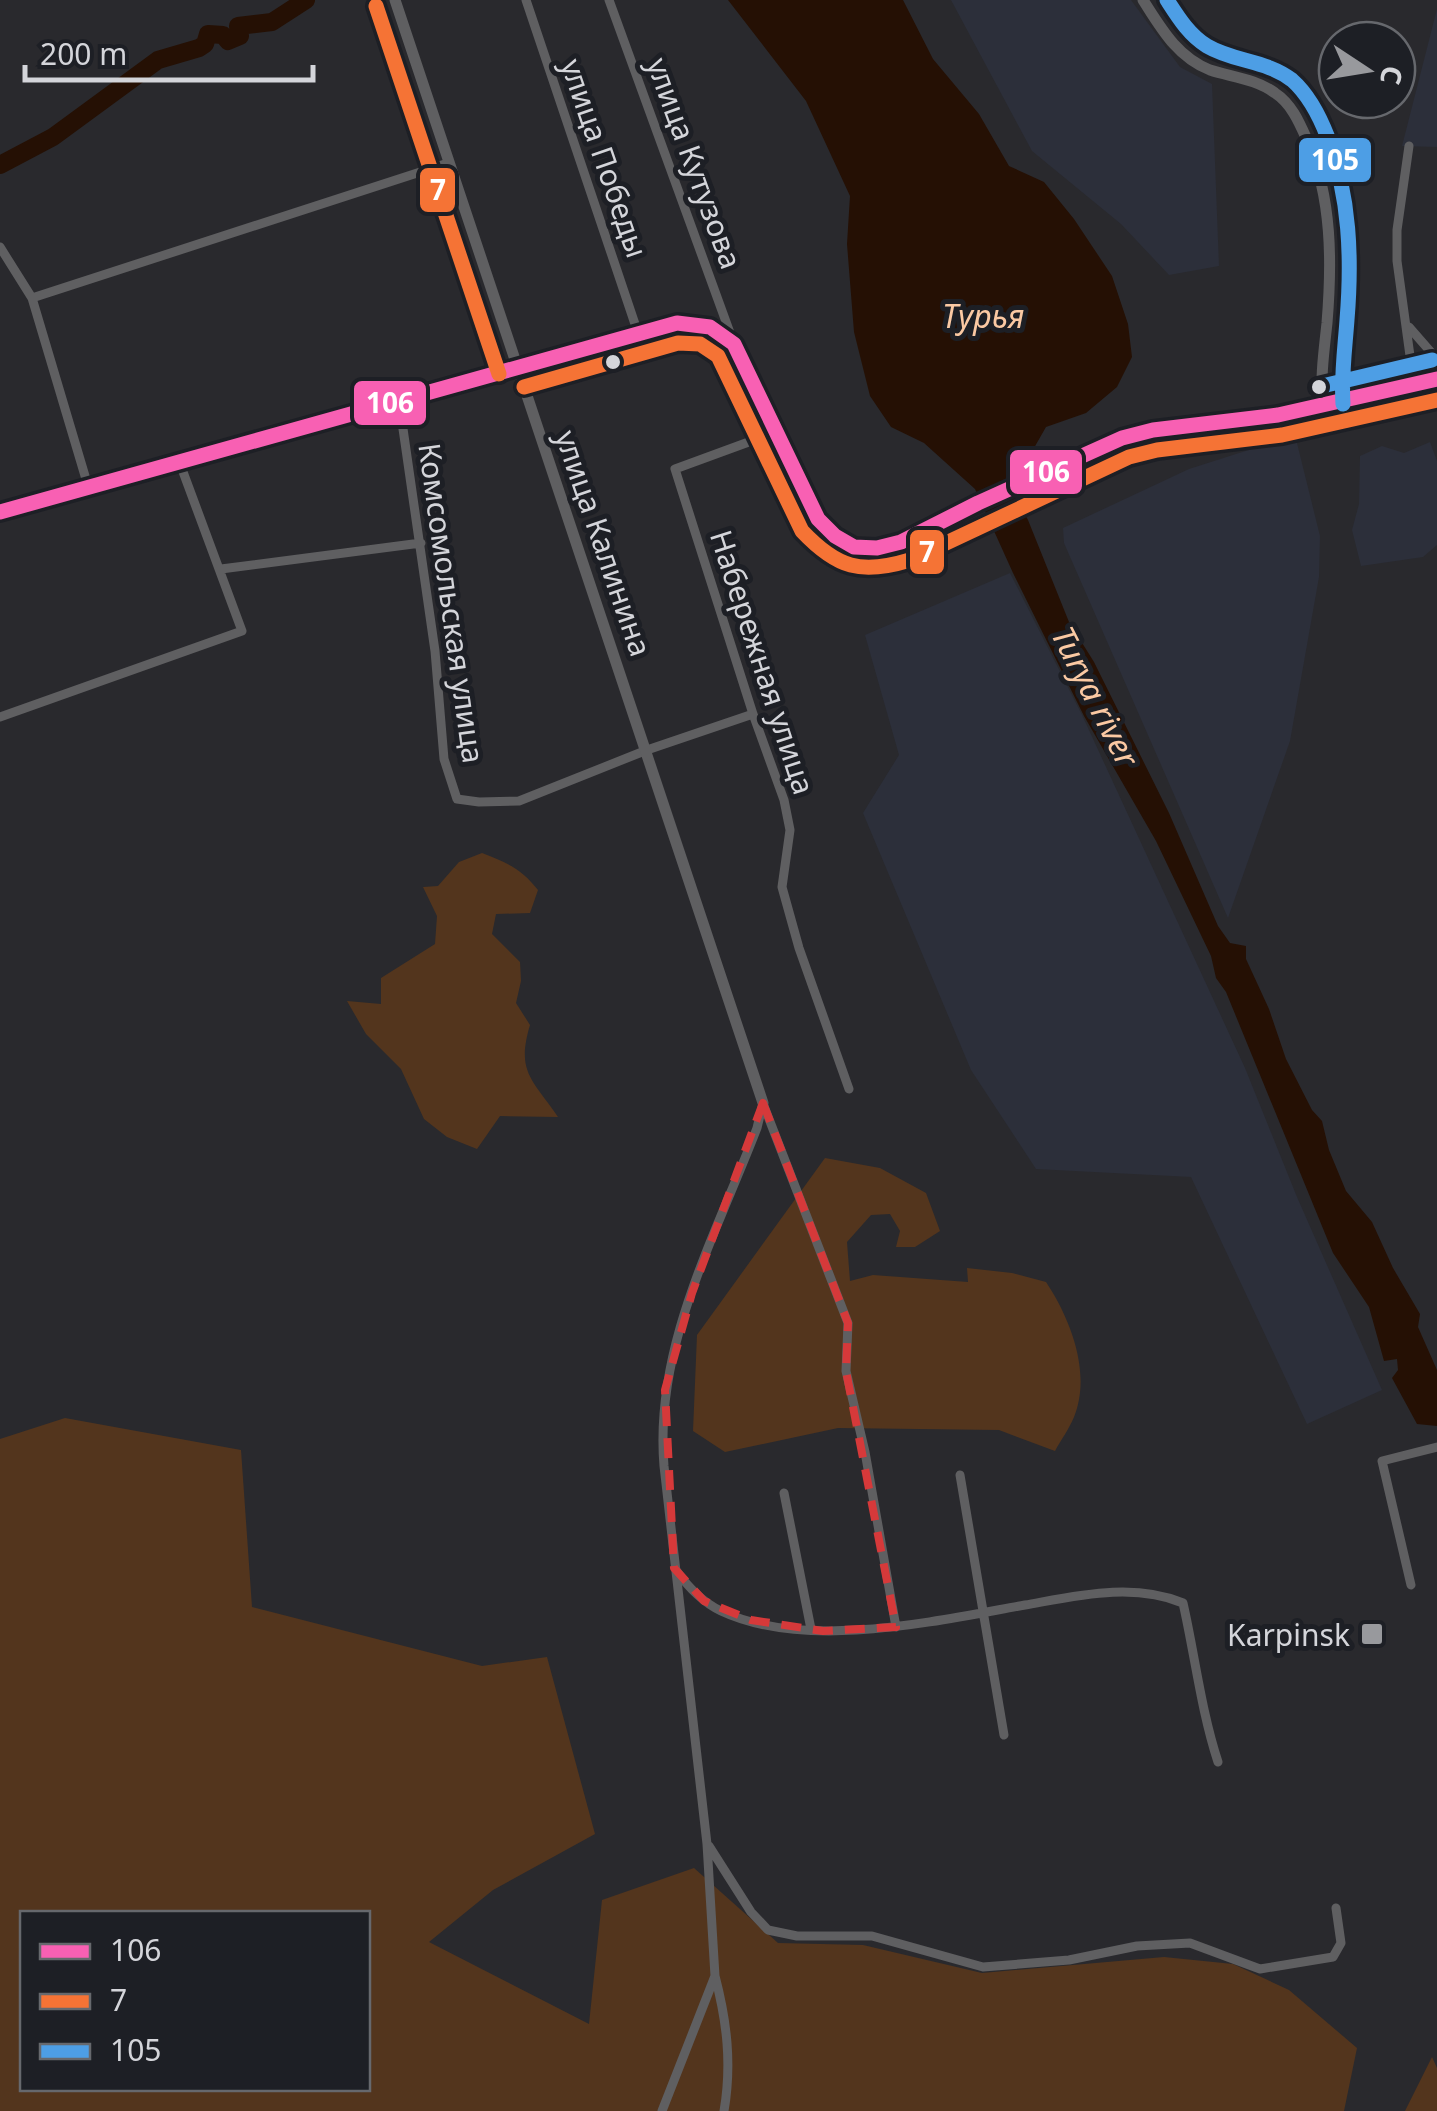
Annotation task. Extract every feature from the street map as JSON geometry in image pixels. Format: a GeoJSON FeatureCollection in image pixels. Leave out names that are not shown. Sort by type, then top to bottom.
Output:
{"type":"FeatureCollection","features":[{"type":"Feature","properties":{"kind":"street","name":"улица Калинина"},"geometry":{"type":"LineString","coordinates":[[395,0],[763,1103]]}},
{"type":"Feature","properties":{"kind":"street","name":"улица Победы"},"geometry":{"type":"LineString","coordinates":[[526,0],[638,333]]}},
{"type":"Feature","properties":{"kind":"street","name":"улица Кутузова"},"geometry":{"type":"LineString","coordinates":[[609,0],[734,344]]}},
{"type":"Feature","properties":{"kind":"street"},"geometry":{"type":"LineString","coordinates":[[1143,0],[1168,39],[1183,54],[1212,70],[1260,84],[1277,94],[1302,128],[1316,160],[1329,235],[1329,300],[1321,376],[1323,406]]}},
{"type":"Feature","properties":{"kind":"street"},"geometry":{"type":"LineString","coordinates":[[1409,146],[1396,261],[1414,385]]}},
{"type":"Feature","properties":{"kind":"street"},"geometry":{"type":"LineString","coordinates":[[32,298],[448,163]]}},
{"type":"Feature","properties":{"kind":"street"},"geometry":{"type":"LineString","coordinates":[[0,247],[32,298],[88,486]]}},
{"type":"Feature","properties":{"kind":"street"},"geometry":{"type":"LineString","coordinates":[[0,512],[692,321],[710,324],[734,344],[818,519],[835,536],[854,546],[877,548],[901,542],[1122,438],[1153,430],[1323,406],[1433,380],[1437,401]]}},
{"type":"Feature","properties":{"kind":"street"},"geometry":{"type":"LineString","coordinates":[[1408,325],[1437,359]]}},
{"type":"Feature","properties":{"kind":"street","name":"Комсомольская улица"},"geometry":{"type":"LineString","coordinates":[[399,401],[434,651],[444,759],[456,799],[519,801],[753,714]]}},
{"type":"Feature","properties":{"kind":"street","name":"Набережная улица"},"geometry":{"type":"LineString","coordinates":[[776,432],[675,469],[784,800],[790,830],[782,888],[849,1089]]}},
{"type":"Feature","properties":{"kind":"street"},"geometry":{"type":"LineString","coordinates":[[0,717],[242,631],[180,461]]}},
{"type":"Feature","properties":{"kind":"street"},"geometry":{"type":"LineString","coordinates":[[222,569],[420,543]]}},
{"type":"Feature","properties":{"kind":"street"},"geometry":{"type":"LineString","coordinates":[[724,2111],[730,2078],[726,2022],[715,1976],[707,1844],[661,1428],[664,1390],[692,1293],[757,1128],[763,1103]]}},
{"type":"Feature","properties":{"kind":"street"},"geometry":{"type":"LineString","coordinates":[[763,1103],[848,1323],[846,1371],[865,1452],[896,1627]]}},
{"type":"Feature","properties":{"kind":"street"},"geometry":{"type":"LineString","coordinates":[[1411,1586],[1382,1460],[1437,1447]]}},
{"type":"Feature","properties":{"kind":"street"},"geometry":{"type":"LineString","coordinates":[[960,1476],[1004,1735]]}},
{"type":"Feature","properties":{"kind":"street"},"geometry":{"type":"LineString","coordinates":[[784,1493],[811,1629]]}},
{"type":"Feature","properties":{"kind":"street"},"geometry":{"type":"LineString","coordinates":[[674,1568],[689,1588],[722,1612],[778,1626],[811,1629],[896,1627],[1090,1594],[1166,1595],[1184,1603],[1205,1722],[1218,1762]]}},
{"type":"Feature","properties":{"kind":"street"},"geometry":{"type":"LineString","coordinates":[[707,1844],[751,1912],[768,1930],[797,1936],[872,1936],[983,1968],[1068,1960],[1137,1946],[1190,1943],[1260,1969],[1282,1968],[1333,1957],[1341,1942],[1336,1908]]}},
{"type":"Feature","properties":{"kind":"street"},"geometry":{"type":"LineString","coordinates":[[662,2111],[715,1976]]}},
{"type":"Feature","properties":{"kind":"highlighted area"},"geometry":{"type":"Polygon","coordinates":[[[763,1103],[848,1323],[846,1371],[896,1627],[823,1631],[751,1620],[704,1601],[674,1568],[665,1390],[692,1293],[763,1103]]]}},
{"type":"Feature","properties":{"kind":"shaded area"},"geometry":{"type":"Polygon","coordinates":[[[951,0],[1131,0],[1180,67],[1212,84],[1219,266],[1169,275],[1121,224],[1032,151],[951,0]]]}},
{"type":"Feature","properties":{"kind":"shaded area"},"geometry":{"type":"Polygon","coordinates":[[[1437,9],[1437,147],[1402,146],[1409,120],[1417,120],[1417,87],[1437,9]]]}},
{"type":"Feature","properties":{"kind":"shaded area"},"geometry":{"type":"Polygon","coordinates":[[[1295,435],[1320,536],[1319,577],[1290,741],[1228,918],[1064,543],[1063,528],[1189,469],[1295,435]]]}},
{"type":"Feature","properties":{"kind":"shaded area"},"geometry":{"type":"Polygon","coordinates":[[[1430,442],[1437,461],[1437,545],[1423,557],[1361,566],[1352,530],[1359,504],[1360,456],[1382,446],[1404,453],[1430,442]]]}},
{"type":"Feature","properties":{"kind":"shaded area"},"geometry":{"type":"Polygon","coordinates":[[[1010,573],[1082,715],[1245,1068],[1382,1390],[1307,1424],[1191,1177],[1036,1169],[971,1070],[863,813],[899,755],[865,635],[1010,573]]]}},
{"type":"Feature","properties":{"kind":"shaded area"},"geometry":{"type":"Polygon","coordinates":[[[482,853],[513,867],[538,890],[530,913],[496,914],[492,934],[520,962],[516,1003],[530,1025],[526,1065],[534,1084],[558,1117],[500,1116],[477,1149],[447,1137],[424,1119],[401,1069],[366,1034],[347,1001],[381,1004],[381,978],[435,944],[437,916],[423,887],[438,886],[459,862],[482,853]]]}},
{"type":"Feature","properties":{"kind":"shaded area"},"geometry":{"type":"Polygon","coordinates":[[[825,1158],[880,1168],[926,1193],[940,1231],[915,1247],[896,1247],[900,1231],[890,1214],[871,1215],[847,1242],[850,1281],[873,1275],[968,1282],[967,1268],[1046,1282],[1076,1346],[1081,1382],[1074,1417],[1055,1451],[999,1430],[838,1428],[725,1452],[693,1431],[697,1335],[825,1158]]]}},
{"type":"Feature","properties":{"kind":"shaded area"},"geometry":{"type":"Polygon","coordinates":[[[65,1418],[241,1450],[252,1607],[482,1666],[547,1657],[595,1834],[493,1890],[429,1942],[589,2024],[602,1900],[694,1868],[778,1943],[863,1945],[982,1973],[1164,1957],[1233,1964],[1289,1990],[1357,2048],[1344,2111],[0,2111],[0,1439],[65,1418]]]}},
{"type":"Feature","properties":{"kind":"shaded area"},"geometry":{"type":"Polygon","coordinates":[[[1432,2057],[1437,2068],[1437,2111],[1405,2111],[1432,2057]]]}},
{"type":"Feature","properties":{"kind":"water","name":"Турья"},"geometry":{"type":"Polygon","coordinates":[[[728,0],[903,0],[933,59],[979,114],[1009,166],[1044,182],[1112,276],[1128,324],[1132,357],[1117,387],[1086,413],[1046,427],[1034,448],[1008,471],[1008,483],[1028,520],[1069,622],[1094,662],[1169,813],[1218,926],[1230,943],[1246,946],[1246,959],[1286,1059],[1312,1110],[1322,1121],[1346,1191],[1372,1222],[1420,1314],[1418,1327],[1437,1370],[1437,1426],[1417,1424],[1392,1378],[1398,1370],[1397,1359],[1384,1361],[1369,1307],[1333,1253],[1226,992],[1216,978],[1211,956],[1156,841],[1084,716],[975,489],[924,443],[891,427],[870,396],[854,332],[847,244],[850,196],[806,101],[728,0]]]}},
{"type":"Feature","properties":{"kind":"waterway"},"geometry":{"type":"LineString","coordinates":[[0,165],[53,137],[158,60],[199,48],[208,34],[223,35],[228,41],[240,36],[238,26],[272,22],[306,0]]}},
{"type":"Feature","properties":{"kind":"transit line","name":"105"},"geometry":{"type":"LineString","coordinates":[[1167,0],[1189,31],[1207,46],[1272,68],[1292,80],[1309,99],[1325,130],[1341,183],[1348,228],[1343,404]]}},
{"type":"Feature","properties":{"kind":"transit line","name":"7"},"geometry":{"type":"LineString","coordinates":[[376,6],[499,374]]}},
{"type":"Feature","properties":{"kind":"transit line","name":"106"},"geometry":{"type":"LineString","coordinates":[[0,512],[677,323],[710,327],[734,344],[818,519],[854,547],[877,548],[901,542],[1122,438],[1153,430],[1278,415],[1437,379]]}},
{"type":"Feature","properties":{"kind":"transit line","name":"7"},"geometry":{"type":"LineString","coordinates":[[524,387],[678,343],[700,344],[718,356],[802,531],[839,560],[864,567],[910,560],[1129,457],[1282,435],[1437,400]]}},
{"type":"Feature","properties":{"kind":"transit line","name":"105"},"geometry":{"type":"LineString","coordinates":[[1318,387],[1432,360]]}},
{"type":"Feature","properties":{"kind":"place","name":"Karpinsk"},"geometry":{"type":"Point","coordinates":[1372,1634]}},
{"type":"Feature","properties":{"kind":"water label","name":"Turya river"},"geometry":{"type":"Point","coordinates":[1096,696]}}]}
